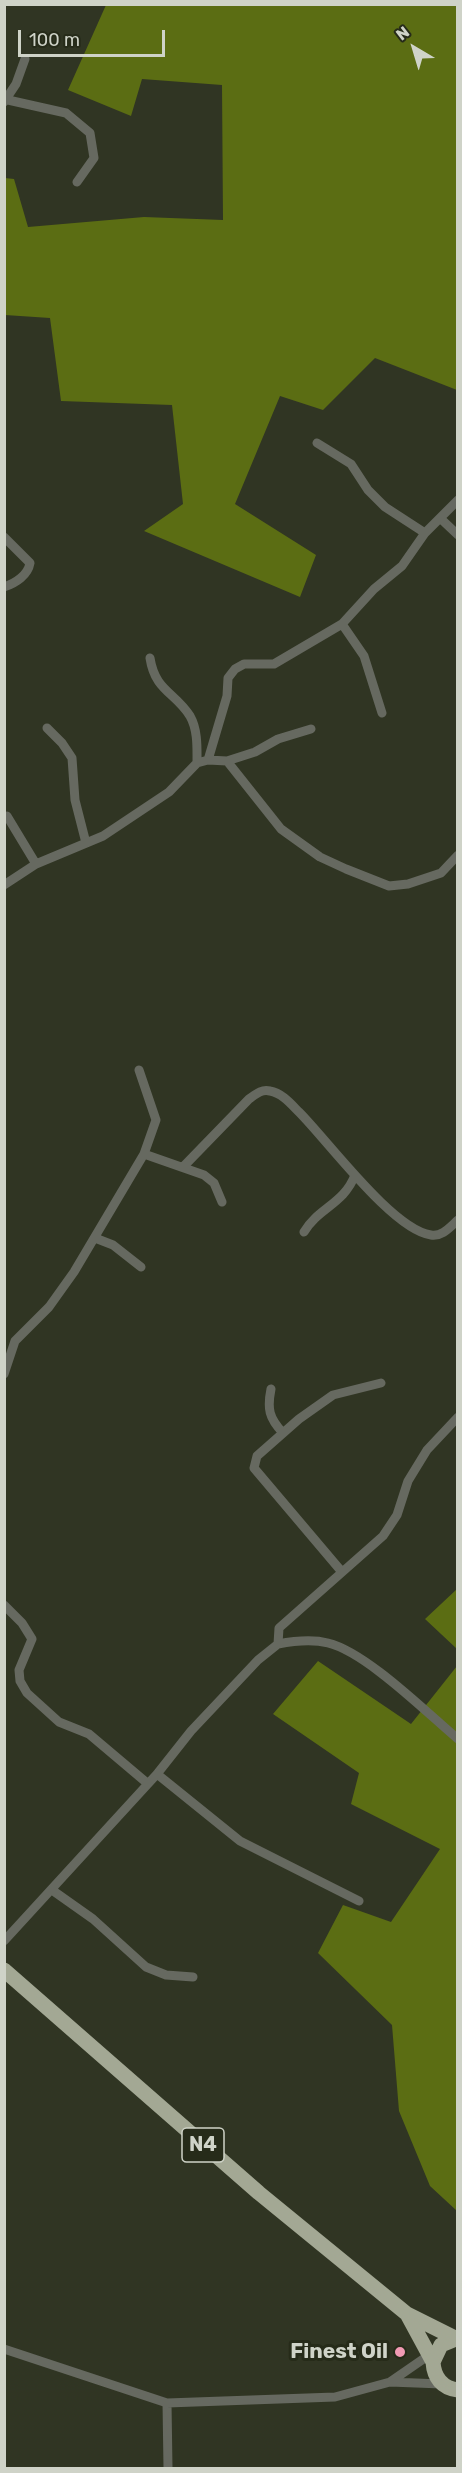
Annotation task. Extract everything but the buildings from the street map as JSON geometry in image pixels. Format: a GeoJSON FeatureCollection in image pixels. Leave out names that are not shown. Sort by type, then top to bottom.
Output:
{"type":"FeatureCollection","features":[{"type":"Feature","properties":{"kind":"highway","name":"N4"},"geometry":{"type":"LineString","coordinates":[[4,1970],[259,2193],[407,2314],[456,2338]]}},
{"type":"Feature","properties":{"kind":"highway","name":"N4"},"geometry":{"type":"LineString","coordinates":[[407,2314],[433,2355],[435,2374],[442,2384]]}},
{"type":"Feature","properties":{"kind":"highway","name":"N4"},"geometry":{"type":"LineString","coordinates":[[433,2355],[447,2340],[456,2338]]}},
{"type":"Feature","properties":{"kind":"highway"},"geometry":{"type":"LineString","coordinates":[[442,2384],[458,2390]]}},
{"type":"Feature","properties":{"kind":"street"},"geometry":{"type":"LineString","coordinates":[[25,59],[6,101],[66,113],[90,133],[94,158],[77,182]]}},
{"type":"Feature","properties":{"kind":"street"},"geometry":{"type":"LineString","coordinates":[[317,443],[351,464],[368,490],[385,507],[425,533]]}},
{"type":"Feature","properties":{"kind":"street"},"geometry":{"type":"LineString","coordinates":[[208,760],[226,696],[228,678],[235,669],[244,664],[274,664],[342,624],[374,589],[402,566],[425,533],[458,500]]}},
{"type":"Feature","properties":{"kind":"street"},"geometry":{"type":"LineString","coordinates":[[440,518],[458,535]]}},
{"type":"Feature","properties":{"kind":"street"},"geometry":{"type":"LineString","coordinates":[[4,537],[30,563],[28,571],[22,577],[4,587]]}},
{"type":"Feature","properties":{"kind":"street"},"geometry":{"type":"LineString","coordinates":[[342,624],[364,656],[382,713]]}},
{"type":"Feature","properties":{"kind":"street"},"geometry":{"type":"LineString","coordinates":[[150,658],[153,674],[191,718],[196,734],[197,764]]}},
{"type":"Feature","properties":{"kind":"street"},"geometry":{"type":"LineString","coordinates":[[47,728],[62,743],[72,758],[75,800],[86,843]]}},
{"type":"Feature","properties":{"kind":"street"},"geometry":{"type":"LineString","coordinates":[[4,885],[36,864],[103,836],[169,792],[197,764],[208,760],[227,760],[255,752],[278,740],[311,729]]}},
{"type":"Feature","properties":{"kind":"street"},"geometry":{"type":"LineString","coordinates":[[227,760],[281,829],[320,857],[346,869],[388,886],[408,884],[441,873],[458,855]]}},
{"type":"Feature","properties":{"kind":"street"},"geometry":{"type":"LineString","coordinates":[[7,816],[36,864]]}},
{"type":"Feature","properties":{"kind":"street"},"geometry":{"type":"LineString","coordinates":[[4,1374],[15,1341],[49,1307],[95,1238],[144,1154],[156,1120],[139,1070]]}},
{"type":"Feature","properties":{"kind":"street"},"geometry":{"type":"LineString","coordinates":[[184,1166],[249,1099],[260,1091],[271,1091],[286,1098],[355,1175],[406,1225],[432,1236],[443,1233],[458,1220]]}},
{"type":"Feature","properties":{"kind":"street"},"geometry":{"type":"LineString","coordinates":[[144,1154],[184,1166],[214,1183],[222,1202]]}},
{"type":"Feature","properties":{"kind":"street"},"geometry":{"type":"LineString","coordinates":[[304,1232],[308,1224],[345,1195],[355,1175]]}},
{"type":"Feature","properties":{"kind":"street"},"geometry":{"type":"LineString","coordinates":[[95,1238],[113,1245],[141,1267]]}},
{"type":"Feature","properties":{"kind":"street"},"geometry":{"type":"LineString","coordinates":[[342,1572],[254,1468],[257,1456],[333,1395],[381,1383]]}},
{"type":"Feature","properties":{"kind":"street"},"geometry":{"type":"LineString","coordinates":[[271,1389],[268,1406],[270,1419],[283,1433]]}},
{"type":"Feature","properties":{"kind":"street"},"geometry":{"type":"LineString","coordinates":[[278,1644],[279,1628],[383,1536],[397,1515],[408,1481],[427,1450],[458,1417]]}},
{"type":"Feature","properties":{"kind":"street"},"geometry":{"type":"LineString","coordinates":[[4,1605],[22,1623],[32,1640],[19,1670],[20,1681],[27,1693],[59,1722],[89,1734],[147,1784]]}},
{"type":"Feature","properties":{"kind":"street"},"geometry":{"type":"LineString","coordinates":[[4,1941],[157,1774],[199,1722],[258,1660],[278,1644],[302,1640],[328,1643],[343,1649],[367,1664],[458,1739]]}},
{"type":"Feature","properties":{"kind":"street"},"geometry":{"type":"LineString","coordinates":[[157,1774],[240,1841],[359,1901]]}},
{"type":"Feature","properties":{"kind":"street"},"geometry":{"type":"LineString","coordinates":[[52,1890],[93,1919],[146,1967],[166,1975],[193,1977]]}},
{"type":"Feature","properties":{"kind":"street"},"geometry":{"type":"LineString","coordinates":[[4,2349],[167,2403],[335,2397],[390,2382],[433,2355]]}},
{"type":"Feature","properties":{"kind":"street"},"geometry":{"type":"LineString","coordinates":[[390,2382],[442,2384]]}},
{"type":"Feature","properties":{"kind":"street"},"geometry":{"type":"LineString","coordinates":[[167,2403],[168,2469]]}},
{"type":"Feature","properties":{"kind":"green space"},"geometry":{"type":"Polygon","coordinates":[[[106,5],[457,5],[457,390],[375,358],[323,410],[280,396],[235,504],[316,555],[300,597],[144,531],[183,504],[172,405],[61,401],[50,318],[5,315],[5,178],[14,179],[28,227],[144,217],[223,220],[222,85],[142,79],[131,116],[68,90],[106,5]]]}},
{"type":"Feature","properties":{"kind":"green space"},"geometry":{"type":"Polygon","coordinates":[[[457,1589],[457,1649],[425,1619],[457,1589]]]}},
{"type":"Feature","properties":{"kind":"green space"},"geometry":{"type":"Polygon","coordinates":[[[318,1661],[411,1724],[457,1666],[457,2211],[430,2186],[399,2111],[392,2025],[318,1953],[343,1905],[391,1922],[440,1849],[351,1804],[359,1773],[273,1714],[318,1661]]]}},
{"type":"Feature","properties":{"kind":"place","name":"Finest Oil"},"geometry":{"type":"Point","coordinates":[400,2352]}}]}
